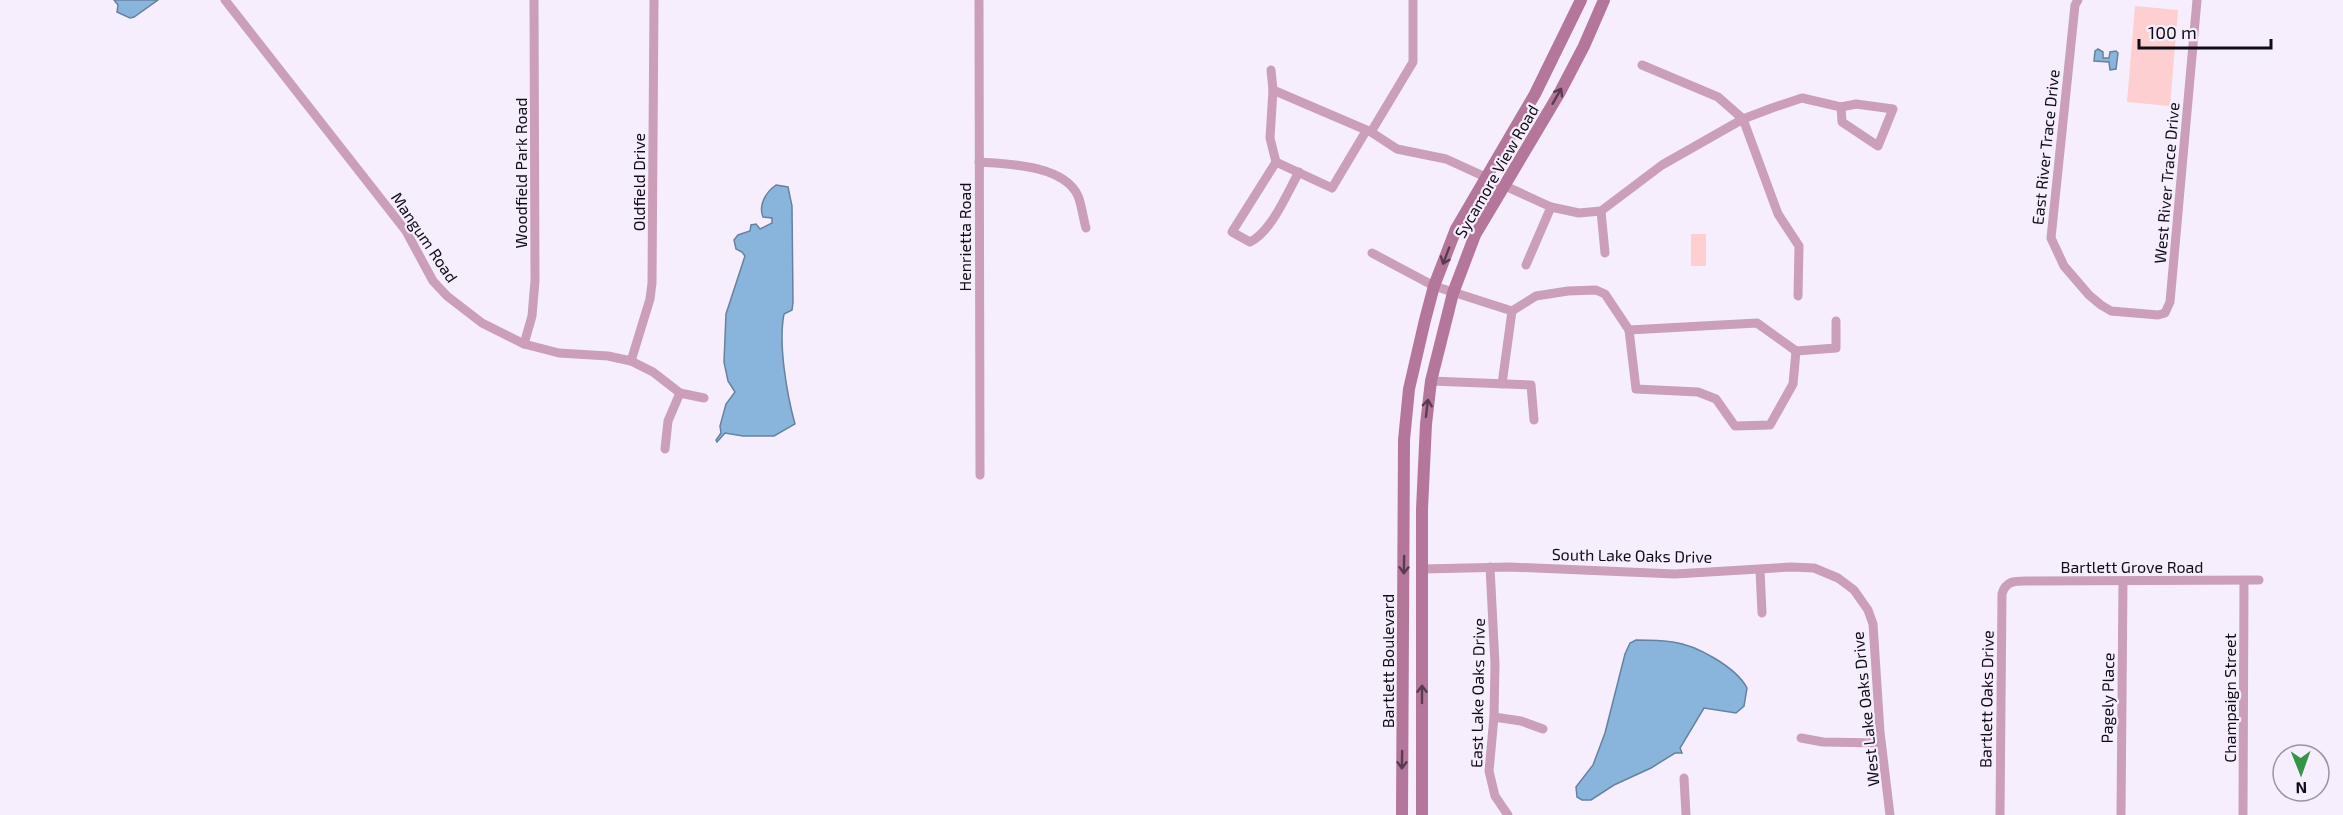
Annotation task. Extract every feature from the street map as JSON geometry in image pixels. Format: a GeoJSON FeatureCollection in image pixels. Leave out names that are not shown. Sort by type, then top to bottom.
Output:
{"type":"FeatureCollection","features":[{"type":"Feature","properties":{"kind":"main road","name":"Sycamore View Road"},"geometry":{"type":"LineString","coordinates":[[1405,507],[1404,440],[1409,389],[1444,290],[1475,235],[1495,182],[1581,0]]}},
{"type":"Feature","properties":{"kind":"main road","name":"Sycamore View Road"},"geometry":{"type":"LineString","coordinates":[[1423,569],[1422,509],[1425,440],[1444,290],[1456,229],[1495,182],[1560,92],[1584,46],[1604,0]]}},
{"type":"Feature","properties":{"kind":"main road"},"geometry":{"type":"LineString","coordinates":[[1404,440],[1425,440]]}},
{"type":"Feature","properties":{"kind":"main road","name":"Bartlett Boulevard"},"geometry":{"type":"LineString","coordinates":[[1402,815],[1405,507]]}},
{"type":"Feature","properties":{"kind":"main road"},"geometry":{"type":"LineString","coordinates":[[1422,815],[1423,569]]}},
{"type":"Feature","properties":{"kind":"main road"},"geometry":{"type":"LineString","coordinates":[[1403,718],[1422,718]]}},
{"type":"Feature","properties":{"kind":"street","name":"Mangum Road"},"geometry":{"type":"LineString","coordinates":[[225,0],[406,231],[433,281],[447,296],[482,323],[524,344],[559,352],[608,356],[631,361],[653,372],[680,393],[704,398]]}},
{"type":"Feature","properties":{"kind":"street","name":"Woodfield Park Road"},"geometry":{"type":"LineString","coordinates":[[524,344],[532,316],[535,281],[534,0]]}},
{"type":"Feature","properties":{"kind":"street","name":"Oldfield Drive"},"geometry":{"type":"LineString","coordinates":[[631,361],[650,299],[652,283],[654,0]]}},
{"type":"Feature","properties":{"kind":"street","name":"Henrietta Road"},"geometry":{"type":"LineString","coordinates":[[979,0],[980,475]]}},
{"type":"Feature","properties":{"kind":"street"},"geometry":{"type":"LineString","coordinates":[[1276,162],[1332,188],[1413,62],[1413,0]]}},
{"type":"Feature","properties":{"kind":"street","name":"East River Trace Drive"},"geometry":{"type":"LineString","coordinates":[[2078,0],[2075,5],[2051,238],[2064,266],[2089,295],[2111,311]]}},
{"type":"Feature","properties":{"kind":"street","name":"West River Trace Drive"},"geometry":{"type":"LineString","coordinates":[[2111,311],[2158,315],[2165,313],[2169,307],[2197,0]]}},
{"type":"Feature","properties":{"kind":"street"},"geometry":{"type":"LineString","coordinates":[[1642,65],[1718,97],[1743,119],[1778,214],[1799,246],[1798,296]]}},
{"type":"Feature","properties":{"kind":"street"},"geometry":{"type":"LineString","coordinates":[[1271,70],[1273,90],[1270,138],[1276,162],[1232,232],[1250,242],[1257,239],[1266,229],[1299,172]]}},
{"type":"Feature","properties":{"kind":"street"},"geometry":{"type":"LineString","coordinates":[[1273,90],[1369,131],[1397,149],[1446,159],[1551,207],[1579,213],[1601,211],[1662,165],[1743,119],[1802,99],[1841,107],[1856,104],[1893,109],[1878,146],[1842,122],[1841,107]]}},
{"type":"Feature","properties":{"kind":"street"},"geometry":{"type":"LineString","coordinates":[[979,162],[1017,165],[1052,174],[1065,180],[1078,196],[1086,228]]}},
{"type":"Feature","properties":{"kind":"street"},"geometry":{"type":"LineString","coordinates":[[1526,265],[1551,207]]}},
{"type":"Feature","properties":{"kind":"street"},"geometry":{"type":"LineString","coordinates":[[1601,211],[1605,252]]}},
{"type":"Feature","properties":{"kind":"street"},"geometry":{"type":"LineString","coordinates":[[1372,253],[1444,290],[1512,311],[1536,296],[1596,290],[1605,294],[1629,330],[1636,389],[1698,392],[1716,399],[1735,426],[1770,425],[1793,384],[1796,351]]}},
{"type":"Feature","properties":{"kind":"street"},"geometry":{"type":"LineString","coordinates":[[1502,384],[1512,311]]}},
{"type":"Feature","properties":{"kind":"street"},"geometry":{"type":"LineString","coordinates":[[1629,330],[1757,323],[1796,351],[1836,348],[1836,321]]}},
{"type":"Feature","properties":{"kind":"street"},"geometry":{"type":"LineString","coordinates":[[1431,381],[1530,385],[1534,420]]}},
{"type":"Feature","properties":{"kind":"street"},"geometry":{"type":"LineString","coordinates":[[666,449],[668,421],[680,393]]}},
{"type":"Feature","properties":{"kind":"street","name":"South Lake Oaks Drive"},"geometry":{"type":"LineString","coordinates":[[1423,569],[1490,567],[1654,574],[1814,568],[1838,578]]}},
{"type":"Feature","properties":{"kind":"street","name":"East Lake Oaks Drive"},"geometry":{"type":"LineString","coordinates":[[1490,567],[1494,629],[1494,717],[1489,771],[1495,796],[1508,815]]}},
{"type":"Feature","properties":{"kind":"street"},"geometry":{"type":"LineString","coordinates":[[1760,570],[1762,613]]}},
{"type":"Feature","properties":{"kind":"street","name":"West Lake Oaks Drive"},"geometry":{"type":"LineString","coordinates":[[1838,578],[1859,596],[1873,624],[1881,743],[1890,815]]}},
{"type":"Feature","properties":{"kind":"street","name":"Champaign Street"},"geometry":{"type":"LineString","coordinates":[[2243,815],[2244,580]]}},
{"type":"Feature","properties":{"kind":"street","name":"Bartlett Grove Road"},"geometry":{"type":"LineString","coordinates":[[2006,585],[2011,582],[2028,581],[2259,580]]}},
{"type":"Feature","properties":{"kind":"street","name":"Pagely Place"},"geometry":{"type":"LineString","coordinates":[[2121,815],[2123,581]]}},
{"type":"Feature","properties":{"kind":"street","name":"Bartlett Oaks Drive"},"geometry":{"type":"LineString","coordinates":[[2000,815],[2002,592],[2006,585]]}},
{"type":"Feature","properties":{"kind":"street"},"geometry":{"type":"LineString","coordinates":[[1494,717],[1521,721],[1543,729]]}},
{"type":"Feature","properties":{"kind":"street"},"geometry":{"type":"LineString","coordinates":[[1801,738],[1823,742],[1881,743]]}},
{"type":"Feature","properties":{"kind":"street"},"geometry":{"type":"LineString","coordinates":[[1684,778],[1686,815]]}},
{"type":"Feature","properties":{"kind":"shaded area"},"geometry":{"type":"Polygon","coordinates":[[[2135,6],[2178,10],[2170,106],[2127,102],[2135,6]]]}},
{"type":"Feature","properties":{"kind":"shaded area"},"geometry":{"type":"Polygon","coordinates":[[[1691,234],[1706,234],[1706,266],[1691,266],[1691,234]]]}},
{"type":"Feature","properties":{"kind":"water"},"geometry":{"type":"Polygon","coordinates":[[[114,0],[158,0],[130,18],[117,12],[118,5],[114,0]]]}},
{"type":"Feature","properties":{"kind":"water"},"geometry":{"type":"Polygon","coordinates":[[[2098,49],[2103,52],[2103,58],[2109,58],[2110,52],[2118,53],[2116,69],[2110,70],[2109,62],[2094,61],[2095,51],[2098,49]]]}},
{"type":"Feature","properties":{"kind":"water"},"geometry":{"type":"Polygon","coordinates":[[[776,185],[788,187],[792,206],[793,302],[792,310],[784,314],[782,340],[786,384],[795,424],[774,436],[743,436],[725,433],[717,442],[721,433],[720,426],[726,404],[735,392],[728,381],[724,362],[726,314],[745,256],[736,249],[734,240],[738,235],[750,231],[751,225],[756,224],[760,229],[772,223],[772,218],[763,217],[762,203],[769,191],[776,185]]]}},
{"type":"Feature","properties":{"kind":"water"},"geometry":{"type":"Polygon","coordinates":[[[1636,640],[1682,644],[1714,658],[1734,672],[1747,688],[1744,706],[1736,713],[1704,708],[1680,748],[1682,753],[1675,753],[1651,768],[1614,785],[1591,800],[1582,800],[1577,797],[1576,787],[1593,765],[1605,733],[1625,654],[1630,643],[1636,640]]]}}]}
